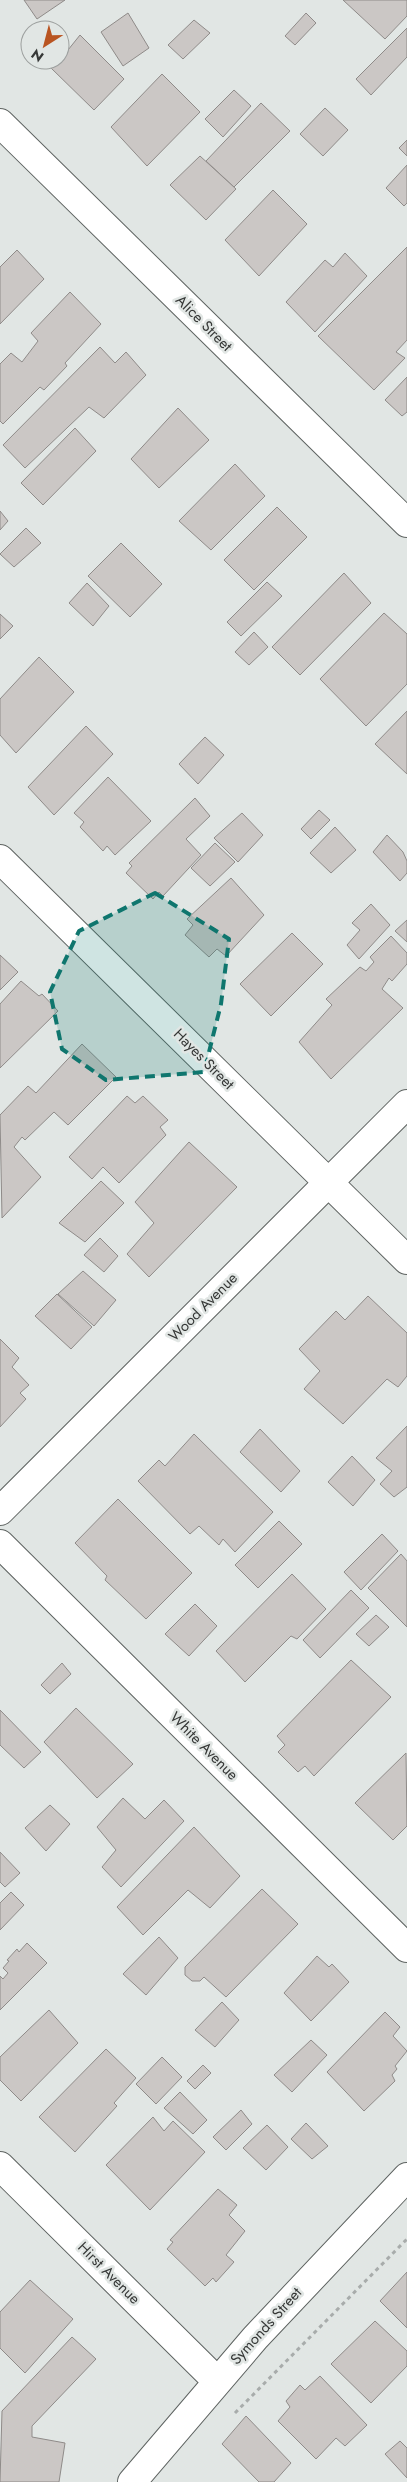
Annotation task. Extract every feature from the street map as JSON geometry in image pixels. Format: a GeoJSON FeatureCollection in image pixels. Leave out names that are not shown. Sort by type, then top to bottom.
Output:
{"type":"FeatureCollection","features":[{"type":"Feature","properties":{"kind":"street","name":"Alice Street"},"geometry":{"type":"LineString","coordinates":[[0,123],[407,523]]}},
{"type":"Feature","properties":{"kind":"street","name":"Hayes Street"},"geometry":{"type":"LineString","coordinates":[[0,859],[407,1260]]}},
{"type":"Feature","properties":{"kind":"street","name":"Wood Avenue"},"geometry":{"type":"LineString","coordinates":[[0,1511],[407,1104]]}},
{"type":"Feature","properties":{"kind":"street","name":"White Avenue"},"geometry":{"type":"LineString","coordinates":[[0,1544],[407,1948]]}},
{"type":"Feature","properties":{"kind":"street","name":"Hirst Avenue"},"geometry":{"type":"LineString","coordinates":[[0,2166],[217,2382]]}},
{"type":"Feature","properties":{"kind":"street","name":"Symonds Street"},"geometry":{"type":"LineString","coordinates":[[132,2482],[271,2320],[407,2177]]}},
{"type":"Feature","properties":{"kind":"path"},"geometry":{"type":"LineString","coordinates":[[230,2419],[407,2239]]}},
{"type":"Feature","properties":{"kind":"highlighted area"},"geometry":{"type":"Polygon","coordinates":[[[155,893],[229,939],[221,1004],[204,1072],[106,1080],[62,1049],[50,992],[79,931],[155,893]]]}},
{"type":"Feature","properties":{"kind":"building"},"geometry":{"type":"Polygon","coordinates":[[[24,0],[65,0],[37,19],[24,0]]]}},
{"type":"Feature","properties":{"kind":"building"},"geometry":{"type":"Polygon","coordinates":[[[343,0],[407,0],[407,16],[385,39],[343,0]]]}},
{"type":"Feature","properties":{"kind":"building"},"geometry":{"type":"Polygon","coordinates":[[[128,13],[149,48],[123,66],[101,32],[128,13]]]}},
{"type":"Feature","properties":{"kind":"building"},"geometry":{"type":"Polygon","coordinates":[[[306,13],[316,23],[295,45],[285,36],[306,13]]]}},
{"type":"Feature","properties":{"kind":"building"},"geometry":{"type":"Polygon","coordinates":[[[194,20],[210,33],[183,59],[168,45],[194,20]]]}},
{"type":"Feature","properties":{"kind":"building"},"geometry":{"type":"Polygon","coordinates":[[[407,28],[407,57],[371,95],[356,79],[407,28]]]}},
{"type":"Feature","properties":{"kind":"building"},"geometry":{"type":"Polygon","coordinates":[[[80,35],[124,79],[94,110],[53,70],[70,70],[70,48],[80,35]]]}},
{"type":"Feature","properties":{"kind":"building"},"geometry":{"type":"Polygon","coordinates":[[[162,74],[200,112],[147,166],[111,127],[162,74]]]}},
{"type":"Feature","properties":{"kind":"building"},"geometry":{"type":"Polygon","coordinates":[[[234,90],[251,106],[223,137],[205,119],[234,90]]]}},
{"type":"Feature","properties":{"kind":"building"},"geometry":{"type":"Polygon","coordinates":[[[261,103],[290,131],[234,187],[206,161],[261,103]]]}},
{"type":"Feature","properties":{"kind":"building"},"geometry":{"type":"Polygon","coordinates":[[[325,108],[348,130],[323,156],[300,134],[325,108]]]}},
{"type":"Feature","properties":{"kind":"building"},"geometry":{"type":"Polygon","coordinates":[[[407,140],[407,156],[399,148],[407,140]]]}},
{"type":"Feature","properties":{"kind":"building"},"geometry":{"type":"Polygon","coordinates":[[[200,156],[236,189],[206,220],[170,185],[200,156]]]}},
{"type":"Feature","properties":{"kind":"building"},"geometry":{"type":"Polygon","coordinates":[[[407,165],[407,203],[404,206],[386,188],[407,165]]]}},
{"type":"Feature","properties":{"kind":"building"},"geometry":{"type":"Polygon","coordinates":[[[273,190],[307,224],[259,276],[225,240],[273,190]]]}},
{"type":"Feature","properties":{"kind":"building"},"geometry":{"type":"Polygon","coordinates":[[[407,247],[407,340],[396,352],[405,358],[374,390],[318,336],[407,247]]]}},
{"type":"Feature","properties":{"kind":"building"},"geometry":{"type":"Polygon","coordinates":[[[17,250],[44,279],[0,324],[0,267],[17,250]]]}},
{"type":"Feature","properties":{"kind":"building"},"geometry":{"type":"Polygon","coordinates":[[[345,253],[367,276],[315,332],[286,302],[325,260],[333,267],[345,253]]]}},
{"type":"Feature","properties":{"kind":"building"},"geometry":{"type":"Polygon","coordinates":[[[70,292],[101,324],[65,363],[67,366],[44,390],[40,387],[3,424],[0,421],[0,364],[11,353],[22,362],[38,341],[31,333],[70,292]]]}},
{"type":"Feature","properties":{"kind":"building"},"geometry":{"type":"Polygon","coordinates":[[[100,347],[115,363],[126,352],[146,375],[104,418],[89,407],[25,468],[3,445],[100,347]]]}},
{"type":"Feature","properties":{"kind":"building"},"geometry":{"type":"Polygon","coordinates":[[[407,377],[407,412],[402,416],[385,400],[407,377]]]}},
{"type":"Feature","properties":{"kind":"building"},"geometry":{"type":"Polygon","coordinates":[[[178,408],[209,440],[159,488],[131,459],[178,408]]]}},
{"type":"Feature","properties":{"kind":"building"},"geometry":{"type":"Polygon","coordinates":[[[75,428],[96,451],[43,505],[21,483],[75,428]]]}},
{"type":"Feature","properties":{"kind":"building"},"geometry":{"type":"Polygon","coordinates":[[[235,464],[265,496],[211,550],[179,521],[235,464]]]}},
{"type":"Feature","properties":{"kind":"building"},"geometry":{"type":"Polygon","coordinates":[[[277,507],[307,537],[254,590],[224,560],[277,507]]]}},
{"type":"Feature","properties":{"kind":"building"},"geometry":{"type":"Polygon","coordinates":[[[0,511],[8,521],[0,530],[0,511]]]}},
{"type":"Feature","properties":{"kind":"building"},"geometry":{"type":"Polygon","coordinates":[[[26,528],[41,543],[14,567],[0,554],[26,528]]]}},
{"type":"Feature","properties":{"kind":"building"},"geometry":{"type":"Polygon","coordinates":[[[121,543],[162,584],[130,617],[88,576],[121,543]]]}},
{"type":"Feature","properties":{"kind":"building"},"geometry":{"type":"Polygon","coordinates":[[[344,573],[371,603],[300,675],[272,647],[344,573]]]}},
{"type":"Feature","properties":{"kind":"building"},"geometry":{"type":"Polygon","coordinates":[[[267,582],[282,596],[241,636],[227,622],[267,582]]]}},
{"type":"Feature","properties":{"kind":"building"},"geometry":{"type":"Polygon","coordinates":[[[87,583],[109,606],[93,626],[69,603],[87,583]]]}},
{"type":"Feature","properties":{"kind":"building"},"geometry":{"type":"Polygon","coordinates":[[[384,613],[407,634],[407,684],[366,726],[320,679],[384,613]]]}},
{"type":"Feature","properties":{"kind":"building"},"geometry":{"type":"Polygon","coordinates":[[[0,614],[13,626],[0,639],[0,614]]]}},
{"type":"Feature","properties":{"kind":"building"},"geometry":{"type":"Polygon","coordinates":[[[254,632],[268,647],[249,665],[235,652],[254,632]]]}},
{"type":"Feature","properties":{"kind":"building"},"geometry":{"type":"Polygon","coordinates":[[[39,657],[74,692],[16,753],[0,735],[0,699],[39,657]]]}},
{"type":"Feature","properties":{"kind":"building"},"geometry":{"type":"Polygon","coordinates":[[[407,711],[407,774],[375,744],[407,711]]]}},
{"type":"Feature","properties":{"kind":"building"},"geometry":{"type":"Polygon","coordinates":[[[86,726],[113,754],[54,815],[28,787],[86,726]]]}},
{"type":"Feature","properties":{"kind":"building"},"geometry":{"type":"Polygon","coordinates":[[[205,737],[224,755],[198,784],[179,764],[205,737]]]}},
{"type":"Feature","properties":{"kind":"building"},"geometry":{"type":"Polygon","coordinates":[[[108,777],[151,821],[115,855],[107,846],[103,851],[80,827],[84,822],[74,813],[108,777]]]}},
{"type":"Feature","properties":{"kind":"building"},"geometry":{"type":"Polygon","coordinates":[[[195,798],[210,816],[186,839],[201,855],[163,896],[159,892],[153,899],[126,873],[132,866],[129,863],[195,798]]]}},
{"type":"Feature","properties":{"kind":"building"},"geometry":{"type":"Polygon","coordinates":[[[319,810],[330,820],[311,839],[301,829],[319,810]]]}},
{"type":"Feature","properties":{"kind":"building"},"geometry":{"type":"Polygon","coordinates":[[[242,813],[263,835],[238,862],[214,838],[242,813]]]}},
{"type":"Feature","properties":{"kind":"building"},"geometry":{"type":"Polygon","coordinates":[[[335,827],[356,850],[331,873],[310,853],[335,827]]]}},
{"type":"Feature","properties":{"kind":"building"},"geometry":{"type":"Polygon","coordinates":[[[387,835],[403,852],[407,861],[407,873],[400,881],[373,852],[387,835]]]}},
{"type":"Feature","properties":{"kind":"building"},"geometry":{"type":"Polygon","coordinates":[[[215,843],[235,862],[210,886],[191,868],[215,843]]]}},
{"type":"Feature","properties":{"kind":"building"},"geometry":{"type":"Polygon","coordinates":[[[231,878],[264,915],[226,956],[217,949],[209,957],[185,935],[193,925],[187,919],[231,878]]]}},
{"type":"Feature","properties":{"kind":"building"},"geometry":{"type":"Polygon","coordinates":[[[371,904],[390,925],[359,959],[347,945],[360,930],[352,923],[371,904]]]}},
{"type":"Feature","properties":{"kind":"building"},"geometry":{"type":"Polygon","coordinates":[[[407,920],[407,942],[395,931],[407,920]]]}},
{"type":"Feature","properties":{"kind":"building"},"geometry":{"type":"Polygon","coordinates":[[[292,933],[323,964],[271,1016],[240,984],[292,933]]]}},
{"type":"Feature","properties":{"kind":"building"},"geometry":{"type":"Polygon","coordinates":[[[391,936],[407,953],[407,964],[392,981],[389,978],[382,989],[403,1008],[331,1079],[299,1042],[332,1005],[326,999],[360,967],[366,971],[374,962],[370,957],[391,936]]]}},
{"type":"Feature","properties":{"kind":"building"},"geometry":{"type":"Polygon","coordinates":[[[0,955],[18,972],[0,990],[0,955]]]}},
{"type":"Feature","properties":{"kind":"building"},"geometry":{"type":"Polygon","coordinates":[[[21,981],[39,996],[42,994],[58,1011],[0,1068],[0,1004],[21,981]]]}},
{"type":"Feature","properties":{"kind":"building"},"geometry":{"type":"Polygon","coordinates":[[[82,1044],[116,1077],[68,1125],[54,1112],[25,1140],[22,1137],[14,1147],[41,1177],[2,1218],[0,1115],[28,1086],[36,1093],[82,1044]]]}},
{"type":"Feature","properties":{"kind":"building"},"geometry":{"type":"Polygon","coordinates":[[[127,1096],[135,1103],[143,1096],[168,1120],[160,1127],[166,1135],[119,1183],[103,1167],[92,1179],[69,1157],[127,1096]]]}},
{"type":"Feature","properties":{"kind":"building"},"geometry":{"type":"Polygon","coordinates":[[[189,1142],[237,1187],[149,1277],[127,1254],[154,1223],[135,1202],[189,1142]]]}},
{"type":"Feature","properties":{"kind":"building"},"geometry":{"type":"Polygon","coordinates":[[[101,1181],[124,1203],[85,1242],[59,1223],[101,1181]]]}},
{"type":"Feature","properties":{"kind":"building"},"geometry":{"type":"Polygon","coordinates":[[[100,1238],[118,1256],[104,1272],[84,1255],[100,1238]]]}},
{"type":"Feature","properties":{"kind":"building"},"geometry":{"type":"Polygon","coordinates":[[[83,1271],[116,1300],[94,1326],[58,1294],[83,1271]]]}},
{"type":"Feature","properties":{"kind":"building"},"geometry":{"type":"Polygon","coordinates":[[[57,1294],[92,1327],[71,1349],[35,1316],[57,1294]]]}},
{"type":"Feature","properties":{"kind":"building"},"geometry":{"type":"Polygon","coordinates":[[[368,1296],[407,1333],[407,1376],[398,1387],[387,1379],[343,1424],[304,1389],[320,1371],[299,1349],[336,1311],[345,1320],[368,1296]]]}},
{"type":"Feature","properties":{"kind":"building"},"geometry":{"type":"Polygon","coordinates":[[[0,1339],[19,1358],[12,1367],[29,1385],[20,1393],[26,1399],[0,1427],[0,1339]]]}},
{"type":"Feature","properties":{"kind":"building"},"geometry":{"type":"Polygon","coordinates":[[[407,1426],[407,1487],[394,1497],[380,1484],[392,1471],[376,1458],[407,1426]]]}},
{"type":"Feature","properties":{"kind":"building"},"geometry":{"type":"Polygon","coordinates":[[[260,1429],[300,1471],[281,1492],[240,1452],[260,1429]]]}},
{"type":"Feature","properties":{"kind":"building"},"geometry":{"type":"Polygon","coordinates":[[[194,1434],[273,1512],[235,1552],[223,1539],[219,1545],[199,1526],[190,1534],[138,1481],[159,1460],[165,1466],[194,1434]]]}},
{"type":"Feature","properties":{"kind":"building"},"geometry":{"type":"Polygon","coordinates":[[[352,1456],[375,1480],[353,1506],[328,1482],[352,1456]]]}},
{"type":"Feature","properties":{"kind":"building"},"geometry":{"type":"Polygon","coordinates":[[[118,1499],[192,1573],[146,1619],[105,1580],[107,1576],[75,1543],[118,1499]]]}},
{"type":"Feature","properties":{"kind":"building"},"geometry":{"type":"Polygon","coordinates":[[[279,1521],[302,1544],[258,1588],[235,1565],[279,1521]]]}},
{"type":"Feature","properties":{"kind":"building"},"geometry":{"type":"Polygon","coordinates":[[[382,1534],[398,1551],[361,1590],[344,1572],[382,1534]]]}},
{"type":"Feature","properties":{"kind":"building"},"geometry":{"type":"Polygon","coordinates":[[[401,1554],[407,1561],[407,1627],[368,1588],[401,1554]]]}},
{"type":"Feature","properties":{"kind":"building"},"geometry":{"type":"Polygon","coordinates":[[[292,1574],[326,1609],[297,1639],[291,1636],[245,1682],[216,1651],[292,1574]]]}},
{"type":"Feature","properties":{"kind":"building"},"geometry":{"type":"Polygon","coordinates":[[[351,1590],[369,1608],[320,1658],[303,1640],[351,1590]]]}},
{"type":"Feature","properties":{"kind":"building"},"geometry":{"type":"Polygon","coordinates":[[[195,1604],[217,1626],[189,1656],[165,1634],[195,1604]]]}},
{"type":"Feature","properties":{"kind":"building"},"geometry":{"type":"Polygon","coordinates":[[[376,1615],[389,1627],[369,1646],[356,1634],[376,1615]]]}},
{"type":"Feature","properties":{"kind":"building"},"geometry":{"type":"Polygon","coordinates":[[[351,1660],[391,1697],[314,1776],[305,1766],[298,1772],[278,1752],[285,1745],[277,1736],[351,1660]]]}},
{"type":"Feature","properties":{"kind":"building"},"geometry":{"type":"Polygon","coordinates":[[[62,1663],[71,1674],[50,1694],[41,1685],[62,1663]]]}},
{"type":"Feature","properties":{"kind":"building"},"geometry":{"type":"Polygon","coordinates":[[[76,1708],[133,1764],[97,1798],[44,1742],[76,1708]]]}},
{"type":"Feature","properties":{"kind":"building"},"geometry":{"type":"Polygon","coordinates":[[[0,1710],[41,1752],[24,1768],[0,1745],[0,1710]]]}},
{"type":"Feature","properties":{"kind":"building"},"geometry":{"type":"Polygon","coordinates":[[[406,1753],[407,1826],[393,1840],[355,1803],[406,1753]]]}},
{"type":"Feature","properties":{"kind":"building"},"geometry":{"type":"Polygon","coordinates":[[[123,1798],[145,1819],[164,1800],[184,1821],[121,1887],[102,1867],[116,1850],[97,1827],[123,1798]]]}},
{"type":"Feature","properties":{"kind":"building"},"geometry":{"type":"Polygon","coordinates":[[[50,1805],[70,1824],[46,1851],[25,1828],[50,1805]]]}},
{"type":"Feature","properties":{"kind":"building"},"geometry":{"type":"Polygon","coordinates":[[[194,1827],[240,1876],[210,1908],[188,1890],[143,1935],[117,1907],[194,1827]]]}},
{"type":"Feature","properties":{"kind":"building"},"geometry":{"type":"Polygon","coordinates":[[[0,1852],[20,1873],[5,1887],[0,1882],[0,1852]]]}},
{"type":"Feature","properties":{"kind":"building"},"geometry":{"type":"Polygon","coordinates":[[[262,1889],[298,1924],[226,1997],[204,1977],[200,1981],[192,1981],[185,1975],[185,1967],[262,1889]]]}},
{"type":"Feature","properties":{"kind":"building"},"geometry":{"type":"Polygon","coordinates":[[[11,1892],[24,1905],[0,1930],[0,1903],[11,1892]]]}},
{"type":"Feature","properties":{"kind":"building"},"geometry":{"type":"Polygon","coordinates":[[[159,1937],[178,1958],[146,1995],[123,1974],[159,1937]]]}},
{"type":"Feature","properties":{"kind":"building"},"geometry":{"type":"Polygon","coordinates":[[[27,1943],[47,1963],[0,2010],[0,1976],[3,1979],[8,1973],[3,1968],[9,1961],[7,1960],[17,1949],[19,1952],[27,1943]]]}},
{"type":"Feature","properties":{"kind":"building"},"geometry":{"type":"Polygon","coordinates":[[[317,1956],[329,1967],[332,1964],[349,1982],[311,2021],[284,1993],[317,1956]]]}},
{"type":"Feature","properties":{"kind":"building"},"geometry":{"type":"Polygon","coordinates":[[[222,2002],[239,2020],[215,2047],[195,2030],[222,2002]]]}},
{"type":"Feature","properties":{"kind":"building"},"geometry":{"type":"Polygon","coordinates":[[[49,2010],[78,2043],[21,2101],[0,2080],[0,2057],[49,2010]]]}},
{"type":"Feature","properties":{"kind":"building"},"geometry":{"type":"Polygon","coordinates":[[[385,2012],[400,2027],[393,2036],[407,2051],[395,2066],[397,2069],[392,2075],[395,2081],[364,2111],[327,2072],[385,2012]]]}},
{"type":"Feature","properties":{"kind":"building"},"geometry":{"type":"Polygon","coordinates":[[[311,2040],[327,2055],[292,2092],[274,2075],[311,2040]]]}},
{"type":"Feature","properties":{"kind":"building"},"geometry":{"type":"Polygon","coordinates":[[[106,2049],[136,2078],[114,2103],[117,2106],[75,2152],[39,2117],[106,2049]]]}},
{"type":"Feature","properties":{"kind":"building"},"geometry":{"type":"Polygon","coordinates":[[[162,2057],[182,2077],[156,2104],[136,2084],[162,2057]]]}},
{"type":"Feature","properties":{"kind":"building"},"geometry":{"type":"Polygon","coordinates":[[[203,2065],[211,2073],[195,2089],[187,2081],[203,2065]]]}},
{"type":"Feature","properties":{"kind":"building"},"geometry":{"type":"Polygon","coordinates":[[[180,2092],[207,2120],[193,2134],[164,2108],[180,2092]]]}},
{"type":"Feature","properties":{"kind":"building"},"geometry":{"type":"Polygon","coordinates":[[[241,2110],[252,2124],[226,2150],[213,2137],[241,2110]]]}},
{"type":"Feature","properties":{"kind":"building"},"geometry":{"type":"Polygon","coordinates":[[[153,2117],[164,2131],[173,2121],[205,2152],[150,2210],[106,2165],[153,2117]]]}},
{"type":"Feature","properties":{"kind":"building"},"geometry":{"type":"Polygon","coordinates":[[[306,2123],[328,2146],[312,2159],[291,2139],[306,2123]]]}},
{"type":"Feature","properties":{"kind":"building"},"geometry":{"type":"Polygon","coordinates":[[[267,2125],[288,2147],[266,2170],[243,2148],[267,2125]]]}},
{"type":"Feature","properties":{"kind":"building"},"geometry":{"type":"Polygon","coordinates":[[[218,2189],[237,2205],[229,2215],[245,2231],[226,2255],[234,2262],[216,2282],[213,2278],[205,2286],[167,2249],[173,2242],[170,2240],[218,2189]]]}},
{"type":"Feature","properties":{"kind":"building"},"geometry":{"type":"Polygon","coordinates":[[[407,2272],[407,2328],[380,2301],[407,2272]]]}},
{"type":"Feature","properties":{"kind":"building"},"geometry":{"type":"Polygon","coordinates":[[[30,2280],[73,2319],[25,2373],[0,2348],[0,2312],[30,2280]]]}},
{"type":"Feature","properties":{"kind":"building"},"geometry":{"type":"Polygon","coordinates":[[[375,2321],[407,2351],[407,2366],[371,2403],[331,2364],[375,2321]]]}},
{"type":"Feature","properties":{"kind":"building"},"geometry":{"type":"Polygon","coordinates":[[[72,2337],[96,2359],[32,2426],[32,2437],[65,2443],[59,2482],[0,2482],[2,2411],[72,2337]]]}},
{"type":"Feature","properties":{"kind":"building"},"geometry":{"type":"Polygon","coordinates":[[[320,2376],[367,2425],[345,2446],[336,2438],[316,2459],[278,2421],[290,2407],[286,2401],[300,2385],[305,2390],[320,2376]]]}},
{"type":"Feature","properties":{"kind":"building"},"geometry":{"type":"Polygon","coordinates":[[[246,2416],[291,2463],[274,2482],[259,2482],[222,2444],[246,2416]]]}},
{"type":"Feature","properties":{"kind":"building"},"geometry":{"type":"Polygon","coordinates":[[[400,2441],[407,2448],[407,2478],[385,2454],[400,2441]]]}}]}
